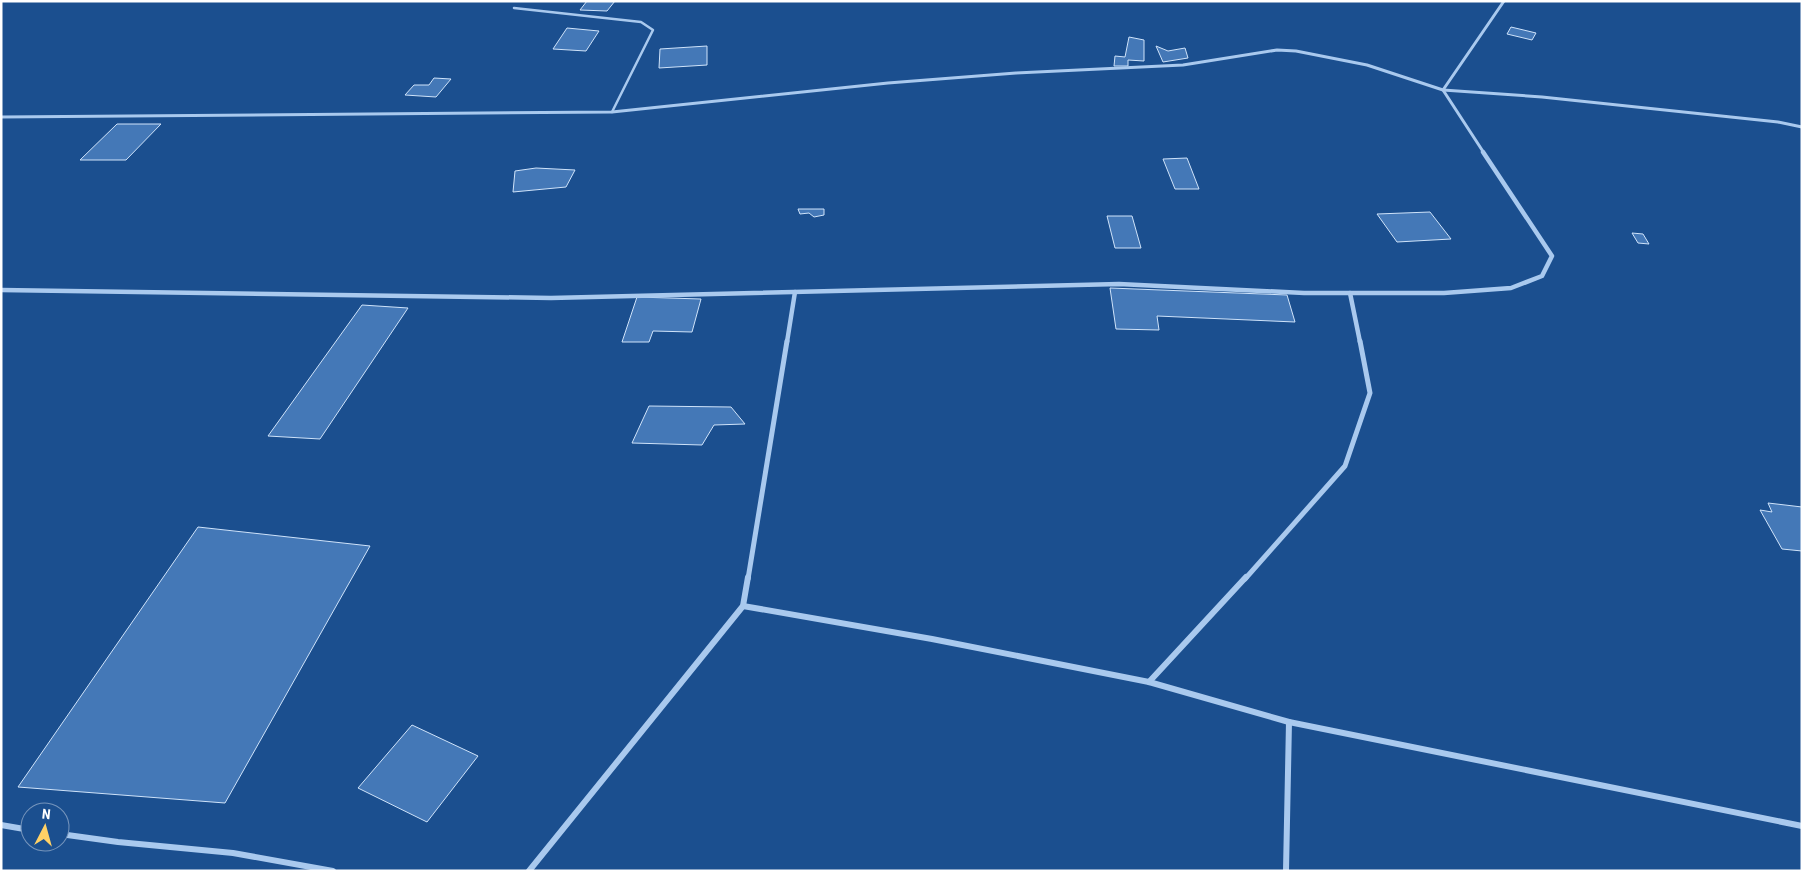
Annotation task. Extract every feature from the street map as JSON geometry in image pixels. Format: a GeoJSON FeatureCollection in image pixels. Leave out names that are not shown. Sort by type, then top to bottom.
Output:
{"type":"FeatureCollection","features":[{"type":"Feature","properties":{"kind":"street"},"geometry":{"type":"LineString","coordinates":[[1443,90],[1504,1]]}},
{"type":"Feature","properties":{"kind":"street"},"geometry":{"type":"LineString","coordinates":[[1,117],[612,112],[888,83],[1016,73],[1183,65],[1277,50],[1296,51],[1366,65],[1443,90],[1552,98],[1778,122],[1802,127]]}},
{"type":"Feature","properties":{"kind":"street"},"geometry":{"type":"LineString","coordinates":[[1,290],[551,298],[1119,284],[1304,293],[1444,293],[1511,288],[1542,276],[1552,256],[1443,90]]}},
{"type":"Feature","properties":{"kind":"street"},"geometry":{"type":"LineString","coordinates":[[529,871],[743,606],[795,292]]}},
{"type":"Feature","properties":{"kind":"street"},"geometry":{"type":"LineString","coordinates":[[1149,682],[1270,552],[1345,466],[1370,393],[1350,293]]}},
{"type":"Feature","properties":{"kind":"street"},"geometry":{"type":"LineString","coordinates":[[743,606],[941,641],[1149,682],[1289,722],[1802,826]]}},
{"type":"Feature","properties":{"kind":"street"},"geometry":{"type":"LineString","coordinates":[[1286,871],[1289,722]]}},
{"type":"Feature","properties":{"kind":"street"},"geometry":{"type":"LineString","coordinates":[[1,826],[20,829]]}},
{"type":"Feature","properties":{"kind":"street"},"geometry":{"type":"LineString","coordinates":[[70,835],[233,853],[333,871]]}},
{"type":"Feature","properties":{"kind":"lane"},"geometry":{"type":"LineString","coordinates":[[514,8],[641,22],[653,30],[612,112]]}},
{"type":"Feature","properties":{"kind":"building"},"geometry":{"type":"Polygon","coordinates":[[[587,1],[615,1],[607,11],[580,10],[587,1]]]}},
{"type":"Feature","properties":{"kind":"building"},"geometry":{"type":"Polygon","coordinates":[[[1511,27],[1536,33],[1532,40],[1507,34],[1511,27]]]}},
{"type":"Feature","properties":{"kind":"building"},"geometry":{"type":"Polygon","coordinates":[[[567,28],[599,31],[586,51],[553,49],[567,28]]]}},
{"type":"Feature","properties":{"kind":"building"},"geometry":{"type":"Polygon","coordinates":[[[1129,37],[1144,40],[1144,61],[1128,60],[1128,66],[1114,66],[1115,56],[1125,57],[1129,37]]]}},
{"type":"Feature","properties":{"kind":"building"},"geometry":{"type":"Polygon","coordinates":[[[707,46],[707,65],[659,68],[660,49],[707,46]]]}},
{"type":"Feature","properties":{"kind":"building"},"geometry":{"type":"Polygon","coordinates":[[[1156,46],[1168,51],[1185,48],[1188,58],[1163,62],[1156,46]]]}},
{"type":"Feature","properties":{"kind":"building"},"geometry":{"type":"Polygon","coordinates":[[[434,78],[451,79],[436,97],[405,95],[414,85],[429,85],[434,78]]]}},
{"type":"Feature","properties":{"kind":"building"},"geometry":{"type":"Polygon","coordinates":[[[117,124],[161,124],[126,160],[80,160],[117,124]]]}},
{"type":"Feature","properties":{"kind":"building"},"geometry":{"type":"Polygon","coordinates":[[[1187,158],[1199,189],[1175,189],[1163,159],[1187,158]]]}},
{"type":"Feature","properties":{"kind":"building"},"geometry":{"type":"Polygon","coordinates":[[[536,168],[575,170],[566,187],[513,192],[515,171],[536,168]]]}},
{"type":"Feature","properties":{"kind":"building"},"geometry":{"type":"Polygon","coordinates":[[[798,209],[824,209],[824,215],[814,217],[809,213],[800,214],[798,209]]]}},
{"type":"Feature","properties":{"kind":"building"},"geometry":{"type":"Polygon","coordinates":[[[1430,212],[1451,239],[1397,242],[1377,214],[1430,212]]]}},
{"type":"Feature","properties":{"kind":"building"},"geometry":{"type":"Polygon","coordinates":[[[1107,216],[1132,216],[1141,248],[1115,248],[1107,216]]]}},
{"type":"Feature","properties":{"kind":"building"},"geometry":{"type":"Polygon","coordinates":[[[1632,233],[1643,234],[1649,244],[1638,243],[1632,233]]]}},
{"type":"Feature","properties":{"kind":"building"},"geometry":{"type":"Polygon","coordinates":[[[1110,288],[1287,295],[1295,322],[1157,316],[1159,330],[1116,329],[1110,288]]]}},
{"type":"Feature","properties":{"kind":"building"},"geometry":{"type":"Polygon","coordinates":[[[637,297],[701,299],[692,332],[653,331],[649,342],[622,342],[637,297]]]}},
{"type":"Feature","properties":{"kind":"building"},"geometry":{"type":"Polygon","coordinates":[[[362,305],[408,308],[320,439],[268,436],[362,305]]]}},
{"type":"Feature","properties":{"kind":"building"},"geometry":{"type":"Polygon","coordinates":[[[649,406],[731,407],[745,424],[714,425],[702,445],[632,443],[649,406]]]}},
{"type":"Feature","properties":{"kind":"building"},"geometry":{"type":"Polygon","coordinates":[[[1768,503],[1802,507],[1802,551],[1782,549],[1760,510],[1772,512],[1768,503]]]}},
{"type":"Feature","properties":{"kind":"building"},"geometry":{"type":"Polygon","coordinates":[[[198,527],[370,546],[225,803],[18,787],[198,527]]]}},
{"type":"Feature","properties":{"kind":"building"},"geometry":{"type":"Polygon","coordinates":[[[412,725],[478,756],[427,822],[358,788],[412,725]]]}}]}
